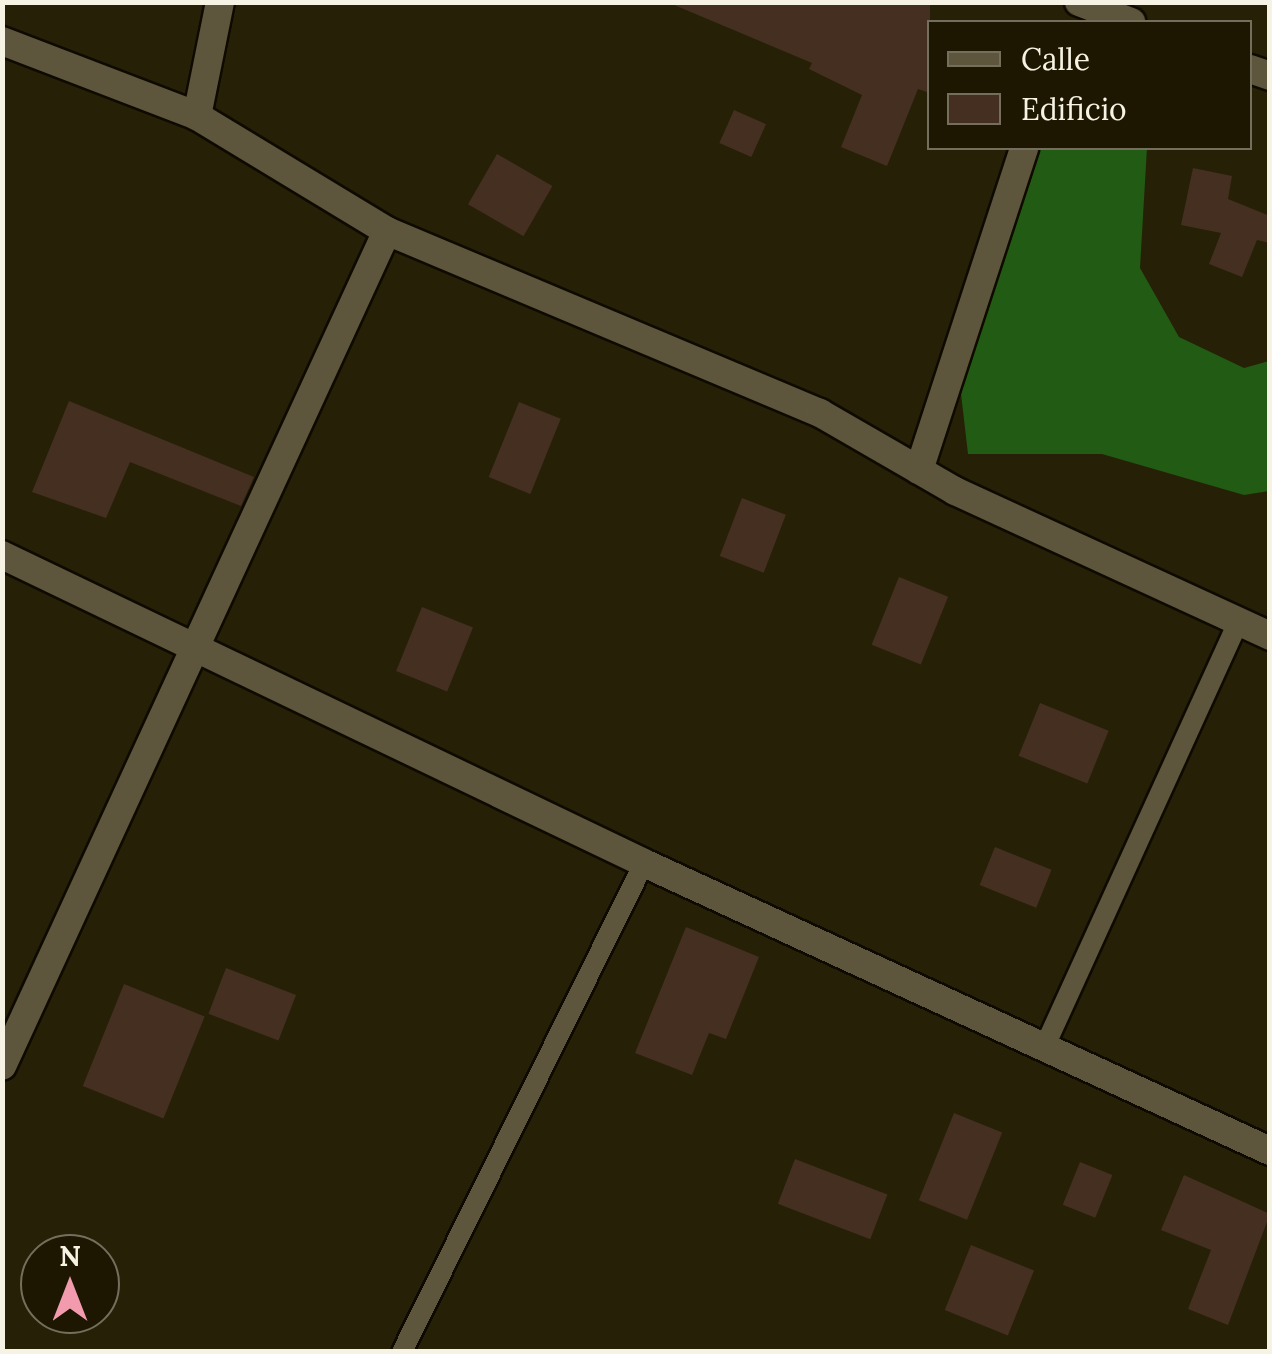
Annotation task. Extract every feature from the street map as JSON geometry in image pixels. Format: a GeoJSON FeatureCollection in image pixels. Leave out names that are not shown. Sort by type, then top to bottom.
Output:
{"type":"FeatureCollection","features":[{"type":"Feature","properties":{"kind":"street"},"geometry":{"type":"LineString","coordinates":[[197,116],[220,2]]}},
{"type":"Feature","properties":{"kind":"street"},"geometry":{"type":"LineString","coordinates":[[1079,2],[1125,20]]}},
{"type":"Feature","properties":{"kind":"street"},"geometry":{"type":"LineString","coordinates":[[2,41],[197,116],[387,231],[820,413],[919,470],[1270,636]]}},
{"type":"Feature","properties":{"kind":"street"},"geometry":{"type":"LineString","coordinates":[[919,470],[1023,150]]}},
{"type":"Feature","properties":{"kind":"street"},"geometry":{"type":"LineString","coordinates":[[2,1066],[387,231]]}},
{"type":"Feature","properties":{"kind":"street"},"geometry":{"type":"LineString","coordinates":[[2,555],[644,863],[1270,1151]]}},
{"type":"Feature","properties":{"kind":"lane"},"geometry":{"type":"LineString","coordinates":[[1044,1048],[1238,622]]}},
{"type":"Feature","properties":{"kind":"lane"},"geometry":{"type":"LineString","coordinates":[[402,1352],[644,863]]}},
{"type":"Feature","properties":{"kind":"green space"},"geometry":{"type":"Polygon","coordinates":[[[1039,150],[1147,150],[1140,268],[1179,337],[1244,368],[1269,361],[1269,491],[1244,495],[1102,454],[968,454],[960,385],[1019,176],[1039,150]]]}},
{"type":"Feature","properties":{"kind":"building"},"geometry":{"type":"Polygon","coordinates":[[[667,2],[930,2],[927,92],[918,89],[887,166],[841,147],[862,95],[809,69],[812,63],[667,2]]]}},
{"type":"Feature","properties":{"kind":"building"},"geometry":{"type":"Polygon","coordinates":[[[734,110],[766,124],[751,157],[719,143],[734,110]]]}},
{"type":"Feature","properties":{"kind":"building"},"geometry":{"type":"Polygon","coordinates":[[[497,154],[552,186],[523,236],[468,204],[497,154]]]}},
{"type":"Feature","properties":{"kind":"building"},"geometry":{"type":"Polygon","coordinates":[[[1193,168],[1232,176],[1228,199],[1270,216],[1270,243],[1257,240],[1242,277],[1209,264],[1221,233],[1181,225],[1193,168]]]}},
{"type":"Feature","properties":{"kind":"building"},"geometry":{"type":"Polygon","coordinates":[[[69,401],[254,477],[241,506],[130,462],[106,518],[32,492],[69,401]]]}},
{"type":"Feature","properties":{"kind":"building"},"geometry":{"type":"Polygon","coordinates":[[[519,402],[561,419],[530,494],[489,477],[519,402]]]}},
{"type":"Feature","properties":{"kind":"building"},"geometry":{"type":"Polygon","coordinates":[[[742,498],[786,515],[764,573],[720,556],[742,498]]]}},
{"type":"Feature","properties":{"kind":"building"},"geometry":{"type":"Polygon","coordinates":[[[899,577],[948,597],[921,665],[872,645],[899,577]]]}},
{"type":"Feature","properties":{"kind":"building"},"geometry":{"type":"Polygon","coordinates":[[[422,607],[473,628],[447,692],[396,671],[422,607]]]}},
{"type":"Feature","properties":{"kind":"building"},"geometry":{"type":"Polygon","coordinates":[[[1040,703],[1109,731],[1087,784],[1019,756],[1040,703]]]}},
{"type":"Feature","properties":{"kind":"building"},"geometry":{"type":"Polygon","coordinates":[[[995,847],[1052,870],[1036,908],[980,885],[995,847]]]}},
{"type":"Feature","properties":{"kind":"building"},"geometry":{"type":"Polygon","coordinates":[[[686,927],[759,957],[726,1039],[709,1033],[692,1075],[635,1053],[686,927]]]}},
{"type":"Feature","properties":{"kind":"building"},"geometry":{"type":"Polygon","coordinates":[[[226,968],[296,995],[278,1041],[208,1014],[226,968]]]}},
{"type":"Feature","properties":{"kind":"building"},"geometry":{"type":"Polygon","coordinates":[[[124,984],[205,1017],[163,1119],[83,1086],[124,984]]]}},
{"type":"Feature","properties":{"kind":"building"},"geometry":{"type":"Polygon","coordinates":[[[954,1113],[1002,1132],[967,1220],[919,1200],[954,1113]]]}},
{"type":"Feature","properties":{"kind":"building"},"geometry":{"type":"Polygon","coordinates":[[[795,1159],[887,1194],[870,1239],[778,1204],[795,1159]]]}},
{"type":"Feature","properties":{"kind":"building"},"geometry":{"type":"Polygon","coordinates":[[[1080,1162],[1112,1175],[1095,1218],[1063,1205],[1080,1162]]]}},
{"type":"Feature","properties":{"kind":"building"},"geometry":{"type":"Polygon","coordinates":[[[1184,1175],[1270,1214],[1228,1325],[1188,1309],[1211,1250],[1161,1230],[1184,1175]]]}},
{"type":"Feature","properties":{"kind":"building"},"geometry":{"type":"Polygon","coordinates":[[[971,1245],[1034,1270],[1008,1335],[945,1310],[971,1245]]]}}]}
